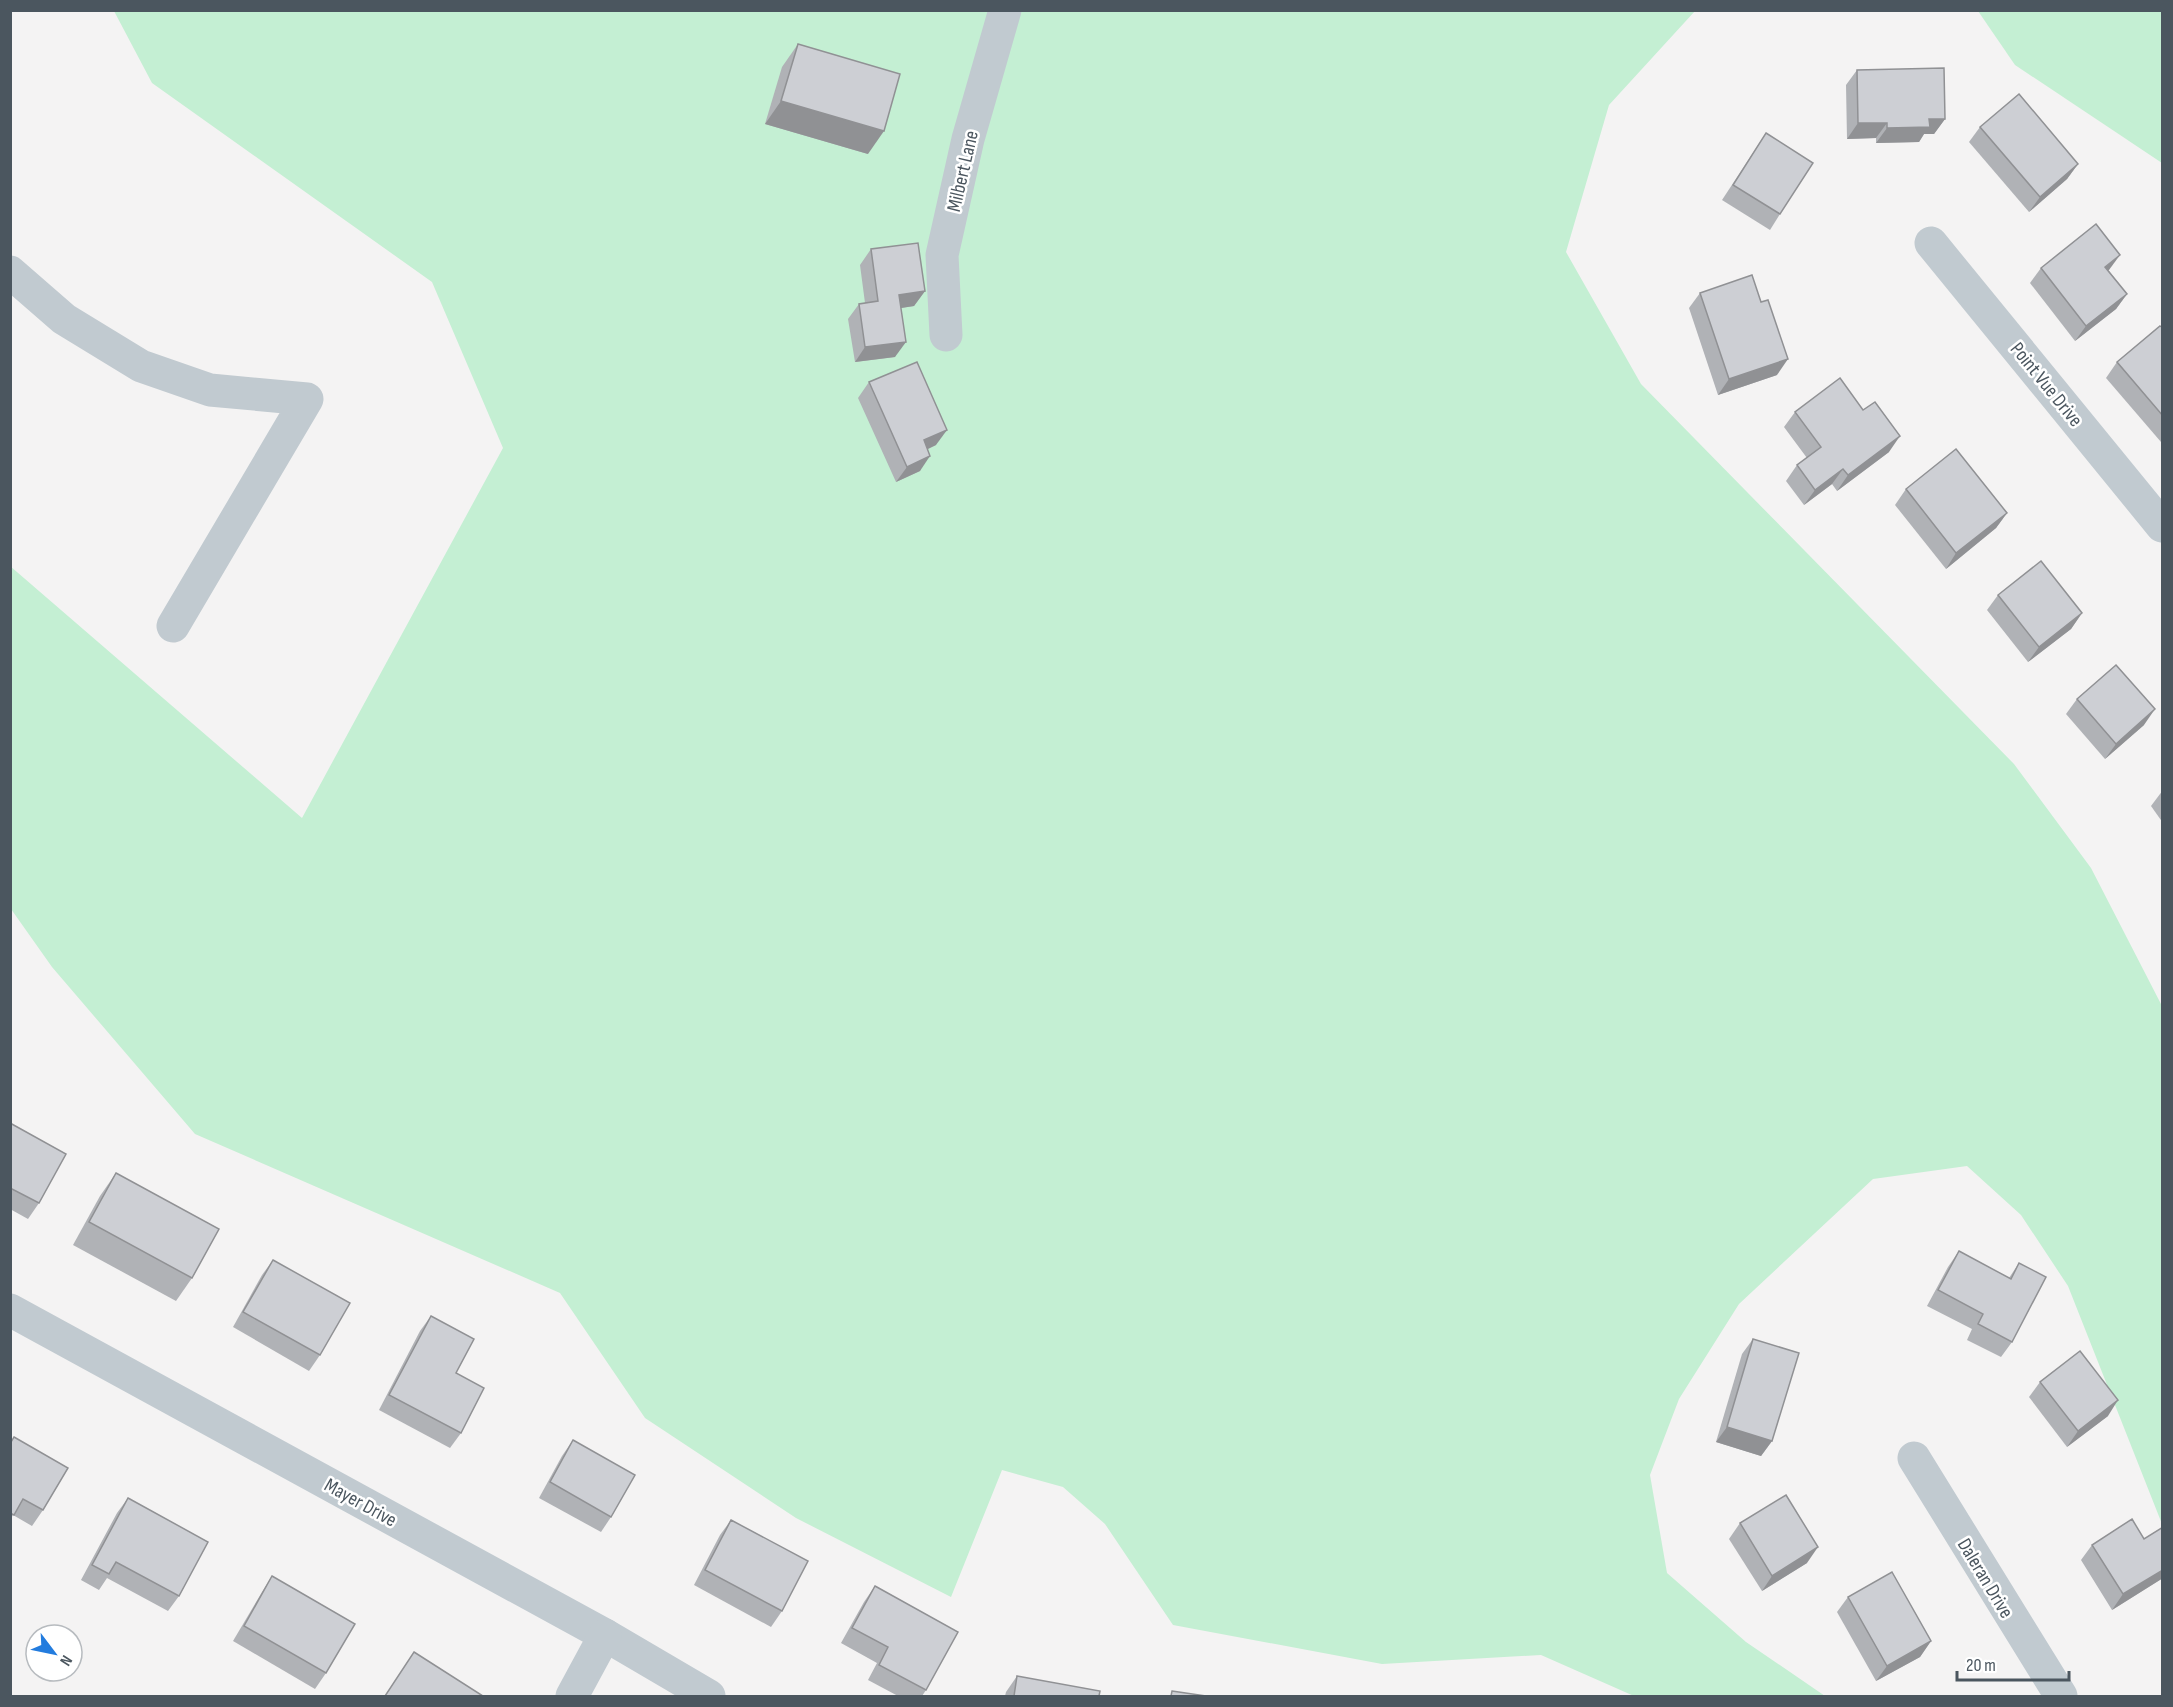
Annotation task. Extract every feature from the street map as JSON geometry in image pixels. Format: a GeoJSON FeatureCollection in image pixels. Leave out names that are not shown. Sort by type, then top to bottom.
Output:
{"type":"FeatureCollection","features":[{"type":"Feature","properties":{"kind":"street","name":"Milbert Lane"},"geometry":{"type":"LineString","coordinates":[[946,336],[942,255],[968,139],[1005,10]]}},
{"type":"Feature","properties":{"kind":"street","name":"Point Vue Drive"},"geometry":{"type":"LineString","coordinates":[[1931,243],[2163,526]]}},
{"type":"Feature","properties":{"kind":"street"},"geometry":{"type":"LineString","coordinates":[[10,272],[64,320],[141,366],[210,390],[307,399],[173,626]]}},
{"type":"Feature","properties":{"kind":"street","name":"Mayer Drive"},"geometry":{"type":"LineString","coordinates":[[10,1310],[605,1635],[709,1696]]}},
{"type":"Feature","properties":{"kind":"street","name":"Daleran Drive"},"geometry":{"type":"LineString","coordinates":[[1914,1458],[2061,1696]]}},
{"type":"Feature","properties":{"kind":"street"},"geometry":{"type":"LineString","coordinates":[[572,1696],[605,1635]]}},
{"type":"Feature","properties":{"kind":"green space"},"geometry":{"type":"Polygon","coordinates":[[[114,11],[1695,11],[1609,105],[1566,252],[1641,384],[2014,764],[2091,868],[2162,1006],[2162,1524],[2068,1286],[2021,1215],[1967,1166],[1873,1179],[1739,1304],[1679,1399],[1650,1475],[1667,1573],[1746,1642],[1825,1696],[1634,1696],[1541,1655],[1382,1664],[1173,1625],[1105,1524],[1063,1487],[1002,1470],[951,1597],[796,1518],[645,1418],[560,1293],[195,1134],[52,967],[11,909],[10,566],[302,818],[503,448],[432,282],[152,83],[114,11]]]}},
{"type":"Feature","properties":{"kind":"green space"},"geometry":{"type":"Polygon","coordinates":[[[1978,11],[2162,11],[2162,163],[2015,65],[1978,11]]]}},
{"type":"Feature","properties":{"kind":"building"},"geometry":{"type":"Polygon","coordinates":[[[798,44],[900,74],[884,131],[781,101],[798,44]]]}},
{"type":"Feature","properties":{"kind":"building"},"geometry":{"type":"Polygon","coordinates":[[[1944,68],[1945,119],[1929,119],[1930,127],[1887,128],[1887,123],[1858,123],[1857,70],[1944,68]]]}},
{"type":"Feature","properties":{"kind":"building"},"geometry":{"type":"Polygon","coordinates":[[[2019,94],[2078,164],[2040,197],[1980,127],[2019,94]]]}},
{"type":"Feature","properties":{"kind":"building"},"geometry":{"type":"Polygon","coordinates":[[[1766,133],[1813,163],[1780,214],[1733,185],[1766,133]]]}},
{"type":"Feature","properties":{"kind":"building"},"geometry":{"type":"Polygon","coordinates":[[[2096,224],[2120,255],[2105,267],[2127,294],[2086,326],[2041,268],[2096,224]]]}},
{"type":"Feature","properties":{"kind":"building"},"geometry":{"type":"Polygon","coordinates":[[[918,243],[925,291],[899,295],[906,342],[865,347],[859,304],[878,301],[871,249],[918,243]]]}},
{"type":"Feature","properties":{"kind":"building"},"geometry":{"type":"Polygon","coordinates":[[[1752,275],[1761,302],[1768,300],[1788,359],[1729,379],[1700,293],[1752,275]]]}},
{"type":"Feature","properties":{"kind":"building"},"geometry":{"type":"Polygon","coordinates":[[[2160,326],[2163,328],[2163,416],[2117,362],[2160,326]]]}},
{"type":"Feature","properties":{"kind":"building"},"geometry":{"type":"Polygon","coordinates":[[[917,362],[947,430],[924,440],[930,456],[907,467],[869,382],[917,362]]]}},
{"type":"Feature","properties":{"kind":"building"},"geometry":{"type":"Polygon","coordinates":[[[1840,378],[1863,410],[1875,402],[1900,436],[1848,475],[1843,469],[1815,490],[1797,465],[1821,447],[1795,412],[1840,378]]]}},
{"type":"Feature","properties":{"kind":"building"},"geometry":{"type":"Polygon","coordinates":[[[1956,449],[2007,513],[1956,553],[1906,489],[1956,449]]]}},
{"type":"Feature","properties":{"kind":"building"},"geometry":{"type":"Polygon","coordinates":[[[2041,561],[2082,613],[2039,647],[1998,595],[2041,561]]]}},
{"type":"Feature","properties":{"kind":"building"},"geometry":{"type":"Polygon","coordinates":[[[2116,665],[2155,709],[2116,744],[2077,699],[2116,665]]]}},
{"type":"Feature","properties":{"kind":"building"},"geometry":{"type":"Polygon","coordinates":[[[10,1123],[66,1154],[39,1203],[10,1188],[10,1123]]]}},
{"type":"Feature","properties":{"kind":"building"},"geometry":{"type":"Polygon","coordinates":[[[116,1173],[219,1229],[192,1278],[89,1222],[116,1173]]]}},
{"type":"Feature","properties":{"kind":"building"},"geometry":{"type":"Polygon","coordinates":[[[1959,1251],[2011,1279],[2019,1263],[2046,1277],[2012,1342],[1978,1324],[1983,1314],[1938,1290],[1959,1251]]]}},
{"type":"Feature","properties":{"kind":"building"},"geometry":{"type":"Polygon","coordinates":[[[273,1260],[350,1303],[320,1355],[243,1312],[273,1260]]]}},
{"type":"Feature","properties":{"kind":"building"},"geometry":{"type":"Polygon","coordinates":[[[431,1316],[474,1339],[456,1373],[484,1388],[461,1433],[389,1395],[431,1316]]]}},
{"type":"Feature","properties":{"kind":"building"},"geometry":{"type":"Polygon","coordinates":[[[1753,1339],[1799,1353],[1772,1441],[1727,1427],[1753,1339]]]}},
{"type":"Feature","properties":{"kind":"building"},"geometry":{"type":"Polygon","coordinates":[[[2080,1351],[2118,1400],[2078,1431],[2040,1382],[2080,1351]]]}},
{"type":"Feature","properties":{"kind":"building"},"geometry":{"type":"Polygon","coordinates":[[[14,1437],[68,1468],[43,1510],[23,1499],[14,1515],[10,1513],[10,1444],[14,1437]]]}},
{"type":"Feature","properties":{"kind":"building"},"geometry":{"type":"Polygon","coordinates":[[[573,1440],[635,1475],[611,1517],[550,1482],[573,1440]]]}},
{"type":"Feature","properties":{"kind":"building"},"geometry":{"type":"Polygon","coordinates":[[[1786,1495],[1818,1547],[1772,1576],[1740,1523],[1786,1495]]]}},
{"type":"Feature","properties":{"kind":"building"},"geometry":{"type":"Polygon","coordinates":[[[128,1498],[208,1542],[179,1596],[116,1562],[109,1574],[92,1565],[128,1498]]]}},
{"type":"Feature","properties":{"kind":"building"},"geometry":{"type":"Polygon","coordinates":[[[2132,1519],[2144,1539],[2163,1527],[2163,1570],[2123,1594],[2092,1545],[2132,1519]]]}},
{"type":"Feature","properties":{"kind":"building"},"geometry":{"type":"Polygon","coordinates":[[[731,1520],[808,1561],[782,1611],[705,1570],[731,1520]]]}},
{"type":"Feature","properties":{"kind":"building"},"geometry":{"type":"Polygon","coordinates":[[[1892,1572],[1931,1641],[1887,1666],[1848,1597],[1892,1572]]]}},
{"type":"Feature","properties":{"kind":"building"},"geometry":{"type":"Polygon","coordinates":[[[272,1576],[355,1624],[326,1673],[244,1626],[272,1576]]]}},
{"type":"Feature","properties":{"kind":"building"},"geometry":{"type":"Polygon","coordinates":[[[875,1586],[958,1632],[926,1690],[879,1665],[888,1647],[852,1628],[875,1586]]]}},
{"type":"Feature","properties":{"kind":"building"},"geometry":{"type":"Polygon","coordinates":[[[414,1652],[483,1696],[385,1696],[414,1652]]]}},
{"type":"Feature","properties":{"kind":"building"},"geometry":{"type":"Polygon","coordinates":[[[1017,1676],[1100,1691],[1099,1696],[1014,1696],[1017,1676]]]}},
{"type":"Feature","properties":{"kind":"building"},"geometry":{"type":"Polygon","coordinates":[[[1172,1691],[1206,1696],[1171,1696],[1172,1691]]]}}]}
